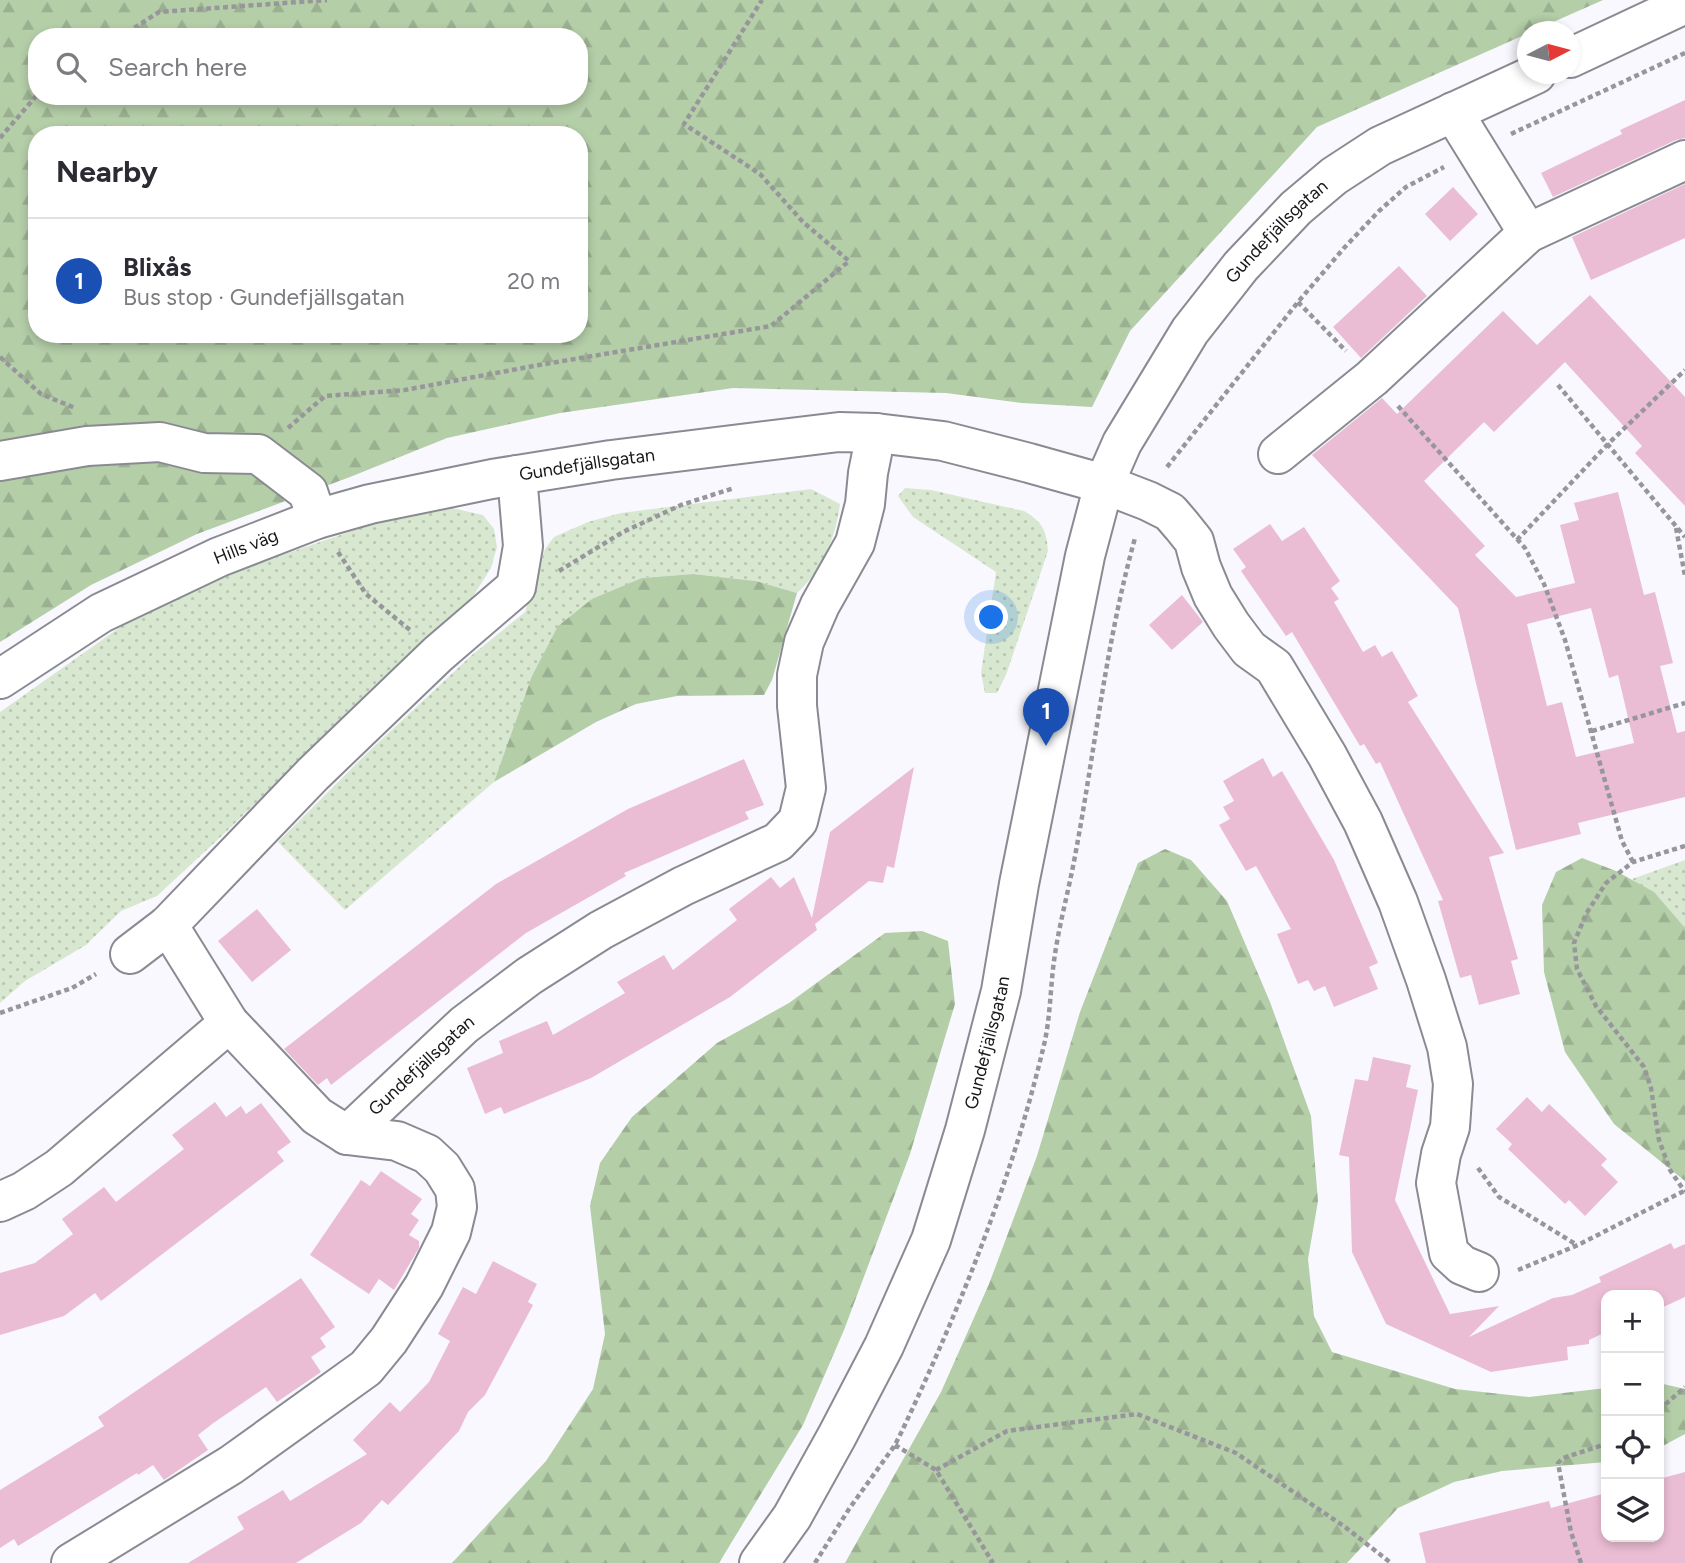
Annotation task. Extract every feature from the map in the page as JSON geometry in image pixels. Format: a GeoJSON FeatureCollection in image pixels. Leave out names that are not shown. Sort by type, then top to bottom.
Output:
{"type":"FeatureCollection","features":[{"type":"Feature","properties":{"kind":"street"},"geometry":{"type":"LineString","coordinates":[[1580,53],[1685,4]]}},
{"type":"Feature","properties":{"kind":"street","name":"Gundefjällsgatan"},"geometry":{"type":"LineString","coordinates":[[760,1563],[792,1517],[838,1436],[884,1346],[932,1240],[965,1130],[1001,991],[1046,746],[1085,556],[1104,484],[1122,443],[1190,331],[1259,247],[1296,208],[1334,176],[1380,146],[1517,83]]}},
{"type":"Feature","properties":{"kind":"street"},"geometry":{"type":"LineString","coordinates":[[1453,112],[1528,233]]}},
{"type":"Feature","properties":{"kind":"street"},"geometry":{"type":"LineString","coordinates":[[1278,454],[1372,378],[1528,233],[1685,160]]}},
{"type":"Feature","properties":{"kind":"street","name":"Gundefjällsgatan"},"geometry":{"type":"LineString","coordinates":[[347,1135],[464,1025],[529,976],[601,930],[683,886],[778,842],[798,821],[806,788],[796,706],[797,675],[804,642],[855,543],[865,503],[876,433]]}},
{"type":"Feature","properties":{"kind":"street","name":"Gundefjällsgatan"},"geometry":{"type":"LineString","coordinates":[[516,587],[523,545],[517,475],[611,460],[826,434],[876,433],[943,441],[1104,484],[1170,512],[1194,541],[1213,596],[1231,625],[1249,649],[1274,667],[1327,755],[1363,822],[1398,902],[1447,1047],[1453,1084],[1450,1127],[1441,1154],[1436,1183],[1449,1253],[1462,1265],[1479,1272]]}},
{"type":"Feature","properties":{"kind":"street"},"geometry":{"type":"LineString","coordinates":[[0,461],[87,446],[160,442],[204,453],[258,454],[308,492],[317,519]]}},
{"type":"Feature","properties":{"kind":"street","name":"Hills väg"},"geometry":{"type":"LineString","coordinates":[[0,679],[101,613],[219,556],[317,519],[434,490],[517,475]]}},
{"type":"Feature","properties":{"kind":"street"},"geometry":{"type":"LineString","coordinates":[[130,954],[168,925],[313,774],[438,654],[516,587]]}},
{"type":"Feature","properties":{"kind":"street","name":"Gundefjällsgatan"},"geometry":{"type":"LineString","coordinates":[[72,1563],[232,1465],[366,1368],[389,1340],[424,1286],[451,1232],[457,1207],[455,1189],[442,1168],[427,1154],[397,1141],[347,1135],[317,1116],[229,1023],[168,925]]}},
{"type":"Feature","properties":{"kind":"street"},"geometry":{"type":"LineString","coordinates":[[0,1202],[24,1191],[59,1168],[229,1023]]}},
{"type":"Feature","properties":{"kind":"path"},"geometry":{"type":"LineString","coordinates":[[134,28],[159,12],[327,0]]}},
{"type":"Feature","properties":{"kind":"path"},"geometry":{"type":"LineString","coordinates":[[258,454],[325,396],[405,390],[771,326],[849,261],[803,222],[760,174],[684,124],[762,0]]}},
{"type":"Feature","properties":{"kind":"path"},"geometry":{"type":"LineString","coordinates":[[815,1563],[849,1509],[895,1445],[944,1341],[982,1246],[1020,1138],[1044,1046],[1055,953],[1128,565],[1148,501],[1159,477],[1298,302],[1379,211],[1406,187],[1478,150],[1685,53]]}},
{"type":"Feature","properties":{"kind":"path"},"geometry":{"type":"LineString","coordinates":[[0,138],[28,105]]}},
{"type":"Feature","properties":{"kind":"path"},"geometry":{"type":"LineString","coordinates":[[1298,302],[1372,378],[1525,548],[1544,584],[1565,640],[1622,841],[1633,862]]}},
{"type":"Feature","properties":{"kind":"path"},"geometry":{"type":"LineString","coordinates":[[1517,540],[1607,445],[1685,370]]}},
{"type":"Feature","properties":{"kind":"path"},"geometry":{"type":"LineString","coordinates":[[1558,385],[1685,537]]}},
{"type":"Feature","properties":{"kind":"path"},"geometry":{"type":"LineString","coordinates":[[516,587],[556,573],[622,532],[681,505],[743,484]]}},
{"type":"Feature","properties":{"kind":"path"},"geometry":{"type":"LineString","coordinates":[[317,519],[366,594],[438,654]]}},
{"type":"Feature","properties":{"kind":"path"},"geometry":{"type":"LineString","coordinates":[[1676,527],[1685,576]]}},
{"type":"Feature","properties":{"kind":"path"},"geometry":{"type":"LineString","coordinates":[[1592,732],[1685,703]]}},
{"type":"Feature","properties":{"kind":"path"},"geometry":{"type":"LineString","coordinates":[[1479,1272],[1496,1274],[1515,1271],[1578,1245],[1685,1191],[1670,1170],[1659,1140],[1651,1088],[1644,1067],[1596,1006],[1577,970],[1574,943],[1587,914],[1606,883],[1633,862],[1685,846]]}},
{"type":"Feature","properties":{"kind":"path"},"geometry":{"type":"LineString","coordinates":[[0,1013],[72,988],[130,954]]}},
{"type":"Feature","properties":{"kind":"path"},"geometry":{"type":"LineString","coordinates":[[1450,1127],[1499,1197],[1578,1245]]}},
{"type":"Feature","properties":{"kind":"path"},"geometry":{"type":"LineString","coordinates":[[1664,1406],[1685,1387]]}},
{"type":"Feature","properties":{"kind":"path"},"geometry":{"type":"LineString","coordinates":[[936,1470],[1007,1431],[1137,1414],[1236,1453],[1345,1527],[1391,1563]]}},
{"type":"Feature","properties":{"kind":"path"},"geometry":{"type":"LineString","coordinates":[[895,1445],[936,1470],[993,1563]]}},
{"type":"Feature","properties":{"kind":"path"},"geometry":{"type":"LineString","coordinates":[[1581,1563],[1571,1532],[1558,1463],[1563,1458],[1601,1446]]}},
{"type":"Feature","properties":{"kind":"green space"},"geometry":{"type":"Polygon","coordinates":[[[0,0],[1603,0],[1556,21],[1517,21],[1517,38],[1317,127],[1130,331],[1092,407],[1022,403],[946,393],[733,388],[560,413],[447,438],[197,534],[91,585],[0,642],[0,0]]]}},
{"type":"Feature","properties":{"kind":"green space"},"geometry":{"type":"Polygon","coordinates":[[[905,488],[931,490],[1024,511],[1039,523],[1045,532],[1048,551],[1006,675],[997,693],[985,693],[981,673],[996,572],[913,517],[898,496],[905,488]]]}},
{"type":"Feature","properties":{"kind":"green space"},"geometry":{"type":"Polygon","coordinates":[[[811,489],[840,504],[835,529],[821,564],[797,593],[756,581],[693,574],[642,578],[513,734],[494,782],[345,910],[278,842],[364,756],[472,655],[525,612],[545,549],[554,537],[588,522],[621,513],[811,489]]]}},
{"type":"Feature","properties":{"kind":"green space"},"geometry":{"type":"Polygon","coordinates":[[[452,508],[483,515],[494,529],[497,547],[491,568],[472,598],[371,689],[157,896],[121,911],[86,945],[25,981],[0,1003],[0,712],[136,616],[210,580],[398,515],[452,508]]]}},
{"type":"Feature","properties":{"kind":"green space"},"geometry":{"type":"Polygon","coordinates":[[[693,574],[756,581],[797,593],[772,680],[764,695],[677,696],[636,704],[596,722],[494,782],[532,676],[558,626],[592,599],[642,578],[693,574]]]}},
{"type":"Feature","properties":{"kind":"green space"},"geometry":{"type":"Polygon","coordinates":[[[1165,849],[1191,860],[1227,901],[1270,1002],[1311,1116],[1318,1201],[1308,1259],[1314,1316],[1332,1352],[1455,1389],[1529,1397],[1601,1389],[1601,1462],[1502,1471],[1454,1482],[1398,1508],[1347,1563],[845,1563],[941,1392],[989,1284],[1037,1156],[1080,1012],[1138,863],[1165,849]]]}},
{"type":"Feature","properties":{"kind":"green space"},"geometry":{"type":"Polygon","coordinates":[[[1582,858],[1616,871],[1654,892],[1685,928],[1685,1181],[1614,1124],[1565,1052],[1544,972],[1542,905],[1556,872],[1582,858]]]}},
{"type":"Feature","properties":{"kind":"green space"},"geometry":{"type":"Polygon","coordinates":[[[1685,860],[1685,928],[1632,879],[1685,860]]]}},
{"type":"Feature","properties":{"kind":"green space"},"geometry":{"type":"Polygon","coordinates":[[[922,931],[948,941],[955,1004],[910,1154],[844,1330],[803,1425],[719,1563],[452,1563],[546,1461],[593,1389],[605,1334],[590,1206],[600,1163],[632,1117],[717,1043],[789,1003],[885,933],[922,931]]]}},
{"type":"Feature","properties":{"kind":"green space"},"geometry":{"type":"Polygon","coordinates":[[[1664,1384],[1685,1389],[1685,1434],[1664,1445],[1664,1384]]]}},
{"type":"Feature","properties":{"kind":"building"},"geometry":{"type":"Polygon","coordinates":[[[1685,100],[1685,138],[1553,197],[1541,173],[1622,134],[1620,130],[1685,100]]]}},
{"type":"Feature","properties":{"kind":"building"},"geometry":{"type":"Polygon","coordinates":[[[1685,184],[1685,238],[1591,280],[1572,237],[1685,184]]]}},
{"type":"Feature","properties":{"kind":"building"},"geometry":{"type":"Polygon","coordinates":[[[1453,187],[1478,214],[1450,241],[1425,214],[1453,187]]]}},
{"type":"Feature","properties":{"kind":"building"},"geometry":{"type":"Polygon","coordinates":[[[1399,266],[1427,296],[1361,358],[1333,327],[1399,266]]]}},
{"type":"Feature","properties":{"kind":"building"},"geometry":{"type":"Polygon","coordinates":[[[1590,295],[1685,397],[1685,506],[1635,453],[1642,446],[1565,362],[1494,432],[1484,422],[1424,481],[1485,546],[1475,555],[1516,597],[1575,583],[1560,525],[1579,520],[1574,503],[1618,492],[1644,595],[1655,592],[1673,663],[1660,666],[1677,733],[1685,731],[1685,797],[1578,823],[1581,834],[1516,850],[1458,608],[1312,455],[1382,398],[1397,414],[1503,311],[1537,345],[1590,295]],[[1591,608],[1527,624],[1547,706],[1562,702],[1576,757],[1634,743],[1618,675],[1609,678],[1591,608]]]}},
{"type":"Feature","properties":{"kind":"building"},"geometry":{"type":"Polygon","coordinates":[[[1270,524],[1282,541],[1304,527],[1340,581],[1331,588],[1339,599],[1334,602],[1363,652],[1375,645],[1382,657],[1392,651],[1418,696],[1408,702],[1504,853],[1489,857],[1518,959],[1511,961],[1520,994],[1479,1005],[1471,975],[1460,978],[1438,901],[1443,900],[1380,762],[1376,764],[1364,744],[1360,746],[1292,632],[1286,636],[1241,571],[1246,567],[1233,549],[1270,524]]]}},
{"type":"Feature","properties":{"kind":"building"},"geometry":{"type":"Polygon","coordinates":[[[1182,595],[1203,622],[1172,650],[1149,625],[1182,595]]]}},
{"type":"Feature","properties":{"kind":"building"},"geometry":{"type":"Polygon","coordinates":[[[1263,758],[1273,777],[1282,771],[1334,860],[1378,963],[1369,967],[1378,989],[1334,1007],[1325,986],[1314,991],[1308,980],[1298,984],[1277,934],[1291,929],[1256,866],[1246,871],[1219,825],[1230,819],[1223,807],[1234,801],[1223,781],[1263,758]]]}},
{"type":"Feature","properties":{"kind":"building"},"geometry":{"type":"Polygon","coordinates":[[[744,759],[764,805],[745,812],[749,819],[624,873],[626,876],[526,933],[331,1085],[327,1078],[318,1085],[284,1049],[496,884],[628,809],[744,759]]]}},
{"type":"Feature","properties":{"kind":"building"},"geometry":{"type":"Polygon","coordinates":[[[914,767],[894,868],[887,866],[883,883],[869,881],[815,924],[817,930],[730,997],[591,1078],[504,1114],[501,1107],[485,1114],[467,1068],[503,1053],[499,1041],[547,1021],[553,1035],[625,993],[617,982],[664,955],[673,970],[737,920],[729,909],[771,877],[780,888],[794,877],[812,918],[830,832],[914,767]]]}},
{"type":"Feature","properties":{"kind":"building"},"geometry":{"type":"Polygon","coordinates":[[[257,909],[291,950],[252,982],[218,941],[257,909]]]}},
{"type":"Feature","properties":{"kind":"building"},"geometry":{"type":"Polygon","coordinates":[[[1373,1057],[1411,1065],[1406,1087],[1418,1090],[1395,1200],[1450,1314],[1499,1306],[1469,1337],[1553,1298],[1572,1295],[1601,1282],[1599,1277],[1671,1243],[1674,1249],[1685,1244],[1685,1297],[1664,1307],[1664,1290],[1601,1290],[1601,1334],[1589,1340],[1589,1344],[1567,1347],[1568,1360],[1491,1372],[1386,1324],[1352,1252],[1349,1157],[1339,1155],[1355,1079],[1368,1081],[1373,1057]]]}},
{"type":"Feature","properties":{"kind":"building"},"geometry":{"type":"Polygon","coordinates":[[[1527,1097],[1542,1112],[1549,1104],[1607,1159],[1601,1165],[1618,1182],[1585,1216],[1569,1200],[1565,1204],[1508,1149],[1512,1144],[1496,1129],[1527,1097]]]}},
{"type":"Feature","properties":{"kind":"building"},"geometry":{"type":"Polygon","coordinates":[[[215,1102],[226,1117],[241,1106],[246,1114],[261,1103],[291,1142],[277,1152],[284,1161],[101,1301],[95,1293],[64,1316],[0,1335],[0,1273],[35,1263],[73,1234],[62,1219],[104,1187],[116,1202],[184,1149],[172,1135],[215,1102]]]}},
{"type":"Feature","properties":{"kind":"building"},"geometry":{"type":"Polygon","coordinates":[[[381,1171],[422,1199],[411,1214],[419,1220],[409,1235],[419,1241],[419,1248],[394,1290],[379,1279],[369,1294],[310,1255],[361,1180],[370,1186],[381,1171]]]}},
{"type":"Feature","properties":{"kind":"building"},"geometry":{"type":"Polygon","coordinates":[[[493,1261],[537,1284],[528,1302],[533,1305],[485,1395],[468,1412],[459,1431],[388,1505],[382,1500],[361,1523],[296,1563],[188,1563],[244,1529],[237,1517],[283,1490],[290,1501],[367,1454],[353,1440],[390,1402],[400,1412],[429,1382],[450,1341],[438,1334],[463,1287],[476,1294],[493,1261]]]}},
{"type":"Feature","properties":{"kind":"building"},"geometry":{"type":"Polygon","coordinates":[[[301,1278],[335,1327],[320,1338],[326,1347],[311,1357],[321,1372],[277,1402],[266,1387],[212,1424],[198,1435],[208,1450],[164,1480],[153,1465],[18,1546],[14,1539],[0,1548],[0,1490],[104,1426],[98,1417],[301,1278]]]}},
{"type":"Feature","properties":{"kind":"building"},"geometry":{"type":"Polygon","coordinates":[[[1685,1472],[1685,1563],[1426,1563],[1419,1533],[1549,1501],[1551,1508],[1601,1494],[1601,1542],[1664,1542],[1664,1478],[1685,1472]]]}},
{"type":"Feature","properties":{"kind":"place","name":"Blixås"},"geometry":{"type":"Point","coordinates":[1046,746]}}]}
